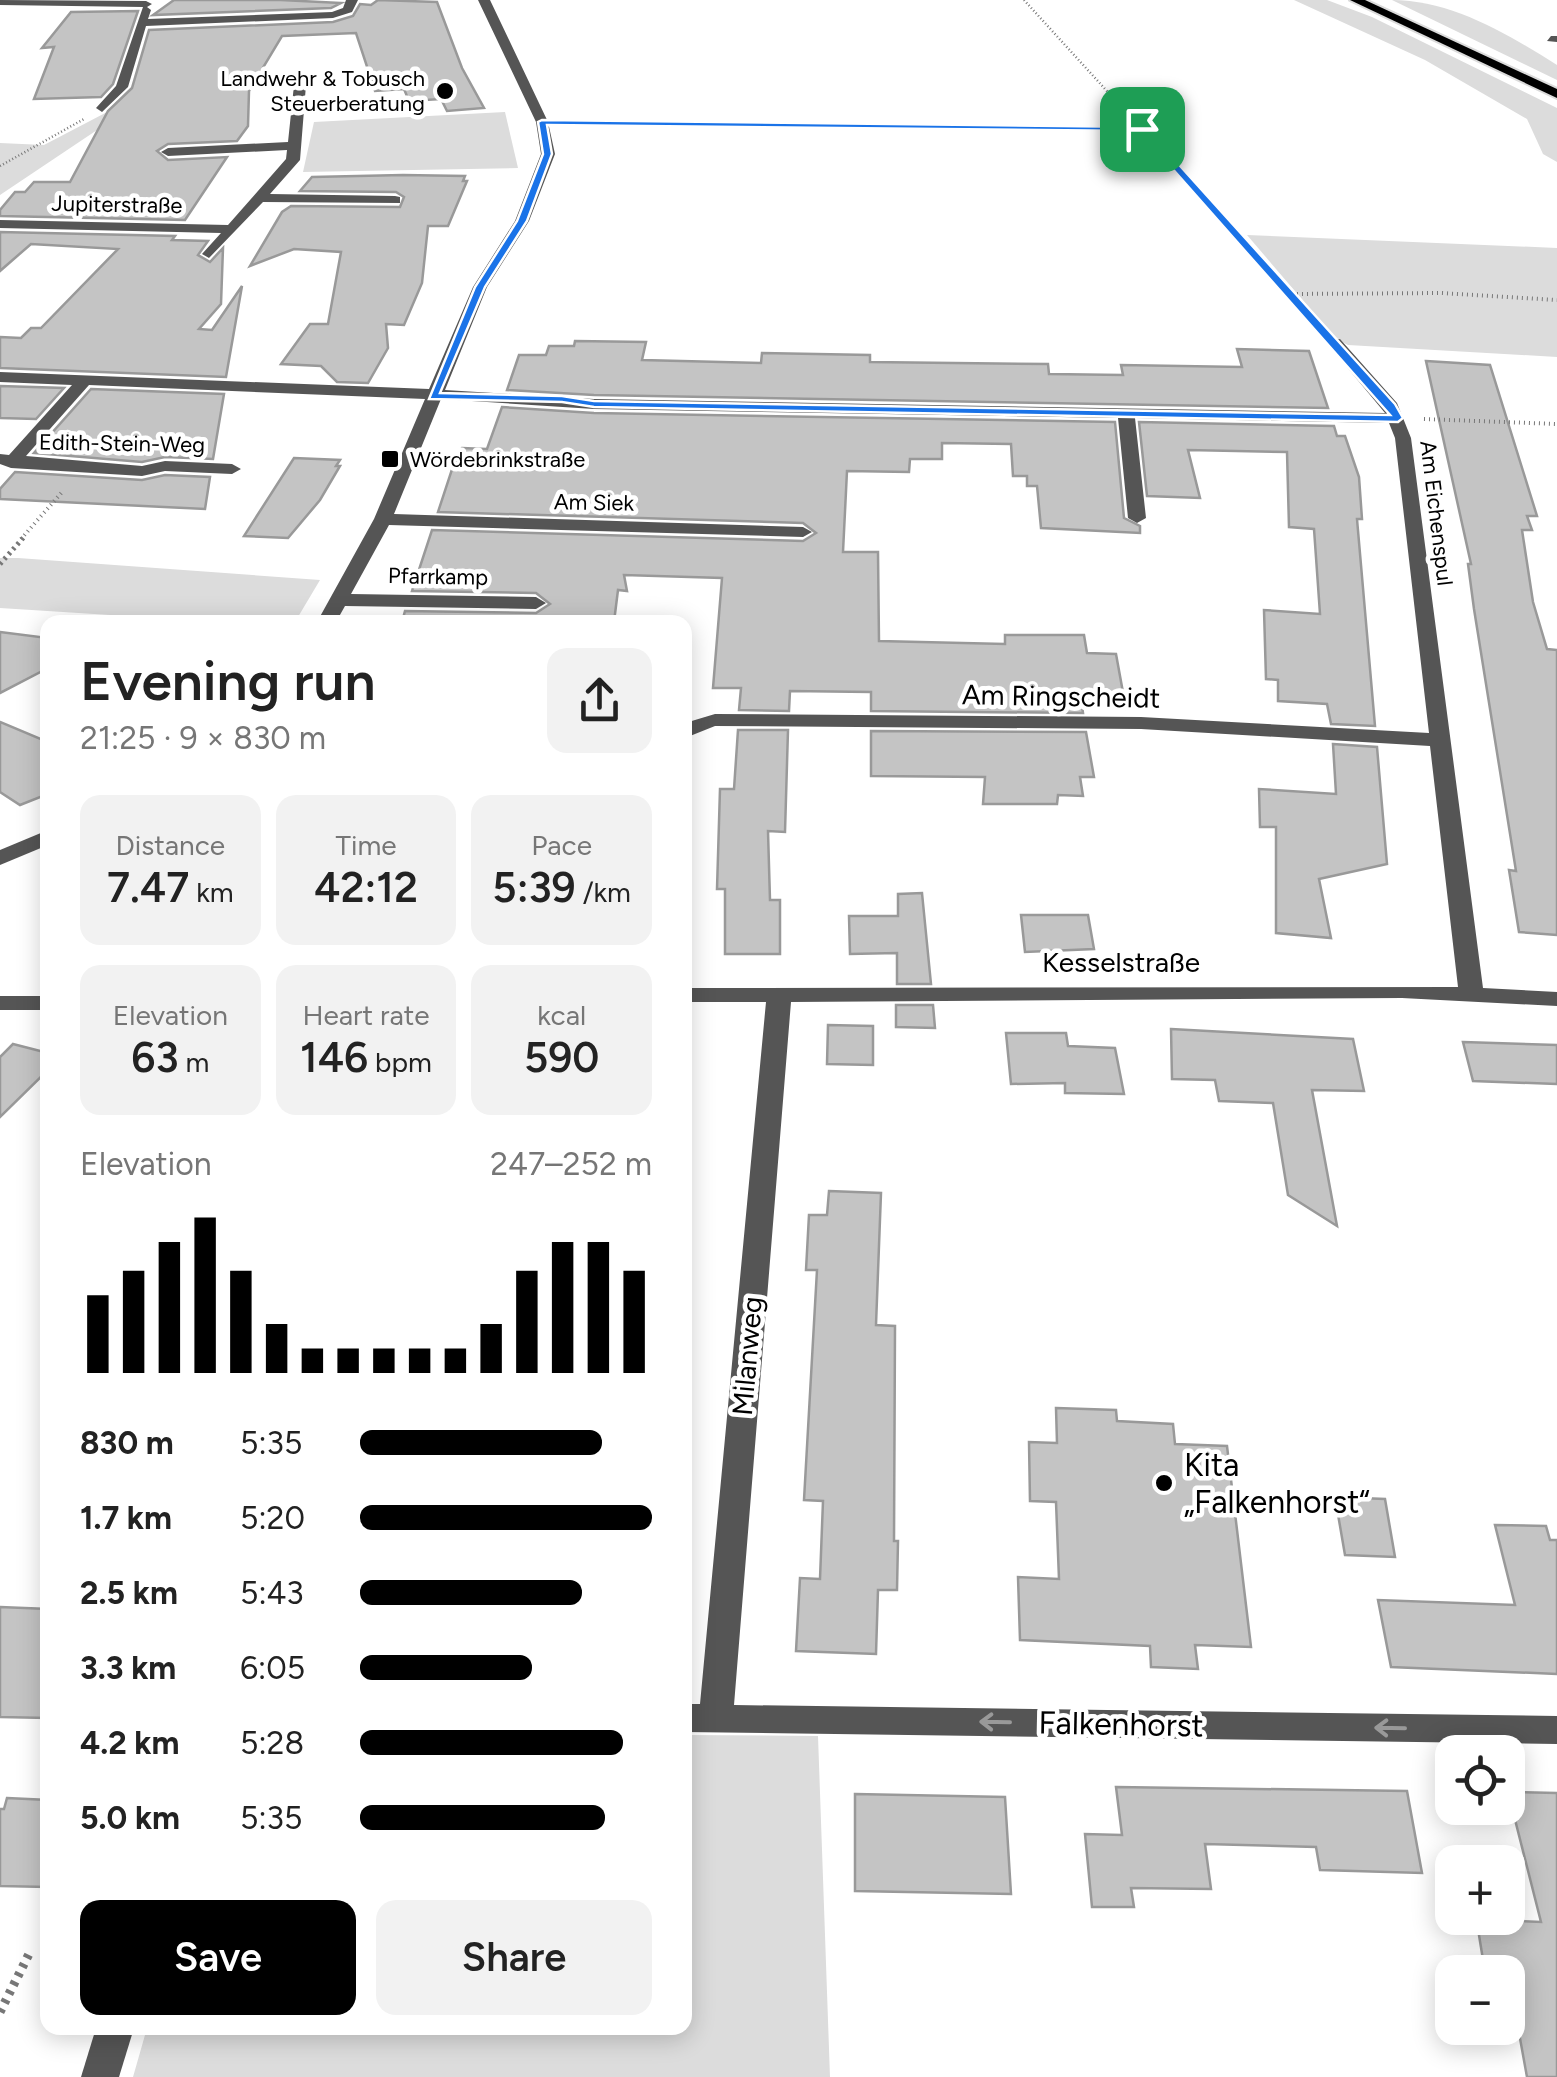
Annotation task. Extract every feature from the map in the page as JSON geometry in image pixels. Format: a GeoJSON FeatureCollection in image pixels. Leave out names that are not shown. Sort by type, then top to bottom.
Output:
{"type":"FeatureCollection","features":[{"type":"Feature","properties":{"kind":"main road"},"geometry":{"type":"LineString","coordinates":[[1356,0],[1557,94]]}},
{"type":"Feature","properties":{"kind":"street"},"geometry":{"type":"LineString","coordinates":[[144,23],[334,15],[348,10],[352,0]]}},
{"type":"Feature","properties":{"kind":"street"},"geometry":{"type":"LineString","coordinates":[[331,615],[383,519],[480,287],[522,221],[548,154],[542,122],[484,0]]}},
{"type":"Feature","properties":{"kind":"street"},"geometry":{"type":"LineString","coordinates":[[0,2],[147,2],[144,23],[122,87],[102,108]]}},
{"type":"Feature","properties":{"kind":"street"},"geometry":{"type":"LineString","coordinates":[[209,254],[282,176],[292,160],[300,85]]}},
{"type":"Feature","properties":{"kind":"street","name":"Jupiterstraße"},"geometry":{"type":"LineString","coordinates":[[168,152],[295,146]]}},
{"type":"Feature","properties":{"kind":"street"},"geometry":{"type":"LineString","coordinates":[[260,198],[395,200]]}},
{"type":"Feature","properties":{"kind":"street","name":"Jupiterstraße"},"geometry":{"type":"LineString","coordinates":[[0,224],[232,229]]}},
{"type":"Feature","properties":{"kind":"street","name":"Am Eichenspul"},"geometry":{"type":"LineString","coordinates":[[1334,342],[1391,406],[1403,438],[1471,993]]}},
{"type":"Feature","properties":{"kind":"street"},"geometry":{"type":"LineString","coordinates":[[0,377],[562,399],[594,404],[1398,418]]}},
{"type":"Feature","properties":{"kind":"street","name":"Edith-Stein-Weg"},"geometry":{"type":"LineString","coordinates":[[6,461],[84,381]]}},
{"type":"Feature","properties":{"kind":"street"},"geometry":{"type":"LineString","coordinates":[[1126,412],[1138,518]]}},
{"type":"Feature","properties":{"kind":"street","name":"Edith-Stein-Weg"},"geometry":{"type":"LineString","coordinates":[[6,461],[83,467],[232,469]]}},
{"type":"Feature","properties":{"kind":"street","name":"Am Siek"},"geometry":{"type":"LineString","coordinates":[[383,519],[803,532]]}},
{"type":"Feature","properties":{"kind":"street","name":"Pfarrkamp"},"geometry":{"type":"LineString","coordinates":[[340,600],[536,602]]}},
{"type":"Feature","properties":{"kind":"street","name":"Am Ringscheidt"},"geometry":{"type":"LineString","coordinates":[[692,727],[715,720],[1140,723],[1440,740]]}},
{"type":"Feature","properties":{"kind":"street"},"geometry":{"type":"LineString","coordinates":[[0,858],[40,840]]}},
{"type":"Feature","properties":{"kind":"street","name":"Kesselstraße"},"geometry":{"type":"LineString","coordinates":[[692,995],[1471,993],[1557,999]]}},
{"type":"Feature","properties":{"kind":"street","name":"Milanweg"},"geometry":{"type":"LineString","coordinates":[[700,1718],[779,994]]}},
{"type":"Feature","properties":{"kind":"street"},"geometry":{"type":"LineString","coordinates":[[0,1003],[40,1003]]}},
{"type":"Feature","properties":{"kind":"street","name":"Falkenhorst"},"geometry":{"type":"LineString","coordinates":[[700,1718],[1557,1730]]}},
{"type":"Feature","properties":{"kind":"street"},"geometry":{"type":"LineString","coordinates":[[100,2077],[113,2035]]}},
{"type":"Feature","properties":{"kind":"path"},"geometry":{"type":"LineString","coordinates":[[1024,0],[1334,342]]}},
{"type":"Feature","properties":{"kind":"path"},"geometry":{"type":"LineString","coordinates":[[0,166],[102,108]]}},
{"type":"Feature","properties":{"kind":"path"},"geometry":{"type":"LineString","coordinates":[[542,122],[1142,129]]}},
{"type":"Feature","properties":{"kind":"path"},"geometry":{"type":"LineString","coordinates":[[1290,294],[1441,293],[1557,300]]}},
{"type":"Feature","properties":{"kind":"path"},"geometry":{"type":"LineString","coordinates":[[1398,418],[1557,424]]}},
{"type":"Feature","properties":{"kind":"path"},"geometry":{"type":"LineString","coordinates":[[0,564],[83,467]]}},
{"type":"Feature","properties":{"kind":"path"},"geometry":{"type":"LineString","coordinates":[[0,2012],[29,1954]]}},
{"type":"Feature","properties":{"kind":"shaded area"},"geometry":{"type":"Polygon","coordinates":[[[1294,0],[1327,0],[1372,17],[1557,108],[1557,162],[1543,154],[1527,119],[1425,60],[1294,0]]]}},
{"type":"Feature","properties":{"kind":"shaded area"},"geometry":{"type":"Polygon","coordinates":[[[1392,0],[1457,12],[1499,31],[1557,65],[1557,80],[1392,0]]]}},
{"type":"Feature","properties":{"kind":"shaded area"},"geometry":{"type":"Polygon","coordinates":[[[109,111],[109,122],[0,195],[0,143],[44,145],[109,111]]]}},
{"type":"Feature","properties":{"kind":"shaded area"},"geometry":{"type":"Polygon","coordinates":[[[505,112],[518,168],[303,172],[314,122],[505,112]]]}},
{"type":"Feature","properties":{"kind":"shaded area"},"geometry":{"type":"Polygon","coordinates":[[[1247,235],[1557,248],[1557,357],[1348,345],[1336,339],[1247,235]]]}},
{"type":"Feature","properties":{"kind":"shaded area"},"geometry":{"type":"Polygon","coordinates":[[[0,558],[320,580],[299,615],[110,615],[0,608],[0,558]]]}},
{"type":"Feature","properties":{"kind":"shaded area"},"geometry":{"type":"Polygon","coordinates":[[[692,1735],[818,1736],[830,2077],[133,2077],[145,2035],[692,2035],[692,1735]]]}},
{"type":"Feature","properties":{"kind":"building"},"geometry":{"type":"Polygon","coordinates":[[[174,0],[341,3],[331,8],[153,15],[174,0]]]}},
{"type":"Feature","properties":{"kind":"building"},"geometry":{"type":"Polygon","coordinates":[[[378,0],[437,2],[462,68],[484,108],[447,111],[441,99],[409,101],[404,89],[375,91],[356,33],[282,36],[249,91],[248,126],[237,141],[168,144],[157,151],[168,160],[227,157],[185,220],[0,216],[0,210],[15,192],[25,192],[34,182],[70,182],[108,111],[132,88],[149,30],[333,22],[353,16],[360,4],[371,5],[378,0]]]}},
{"type":"Feature","properties":{"kind":"building"},"geometry":{"type":"Polygon","coordinates":[[[138,11],[113,84],[101,97],[34,99],[54,47],[42,48],[71,12],[138,11]]]}},
{"type":"Feature","properties":{"kind":"building"},"geometry":{"type":"Polygon","coordinates":[[[465,176],[463,181],[467,181],[448,226],[428,226],[422,283],[404,325],[386,324],[388,348],[368,383],[337,382],[321,366],[281,364],[310,324],[328,324],[341,252],[294,249],[250,266],[282,212],[291,206],[400,207],[404,197],[396,192],[300,191],[312,177],[465,176]]]}},
{"type":"Feature","properties":{"kind":"building"},"geometry":{"type":"Polygon","coordinates":[[[0,232],[175,236],[172,240],[208,241],[198,255],[210,262],[223,248],[221,304],[199,329],[212,330],[242,286],[226,377],[0,368],[0,337],[21,338],[31,328],[41,328],[118,249],[31,244],[0,271],[0,232]]]}},
{"type":"Feature","properties":{"kind":"building"},"geometry":{"type":"Polygon","coordinates":[[[575,341],[646,342],[642,360],[761,363],[762,353],[870,355],[870,362],[1048,364],[1049,374],[1123,375],[1121,365],[1242,367],[1237,349],[1309,351],[1328,408],[594,395],[507,390],[519,355],[546,355],[549,346],[574,346],[575,341]]]}},
{"type":"Feature","properties":{"kind":"building"},"geometry":{"type":"Polygon","coordinates":[[[1426,361],[1490,365],[1537,516],[1527,516],[1532,530],[1522,530],[1533,602],[1547,649],[1557,650],[1557,935],[1519,932],[1509,870],[1516,871],[1474,609],[1471,564],[1426,361]]]}},
{"type":"Feature","properties":{"kind":"building"},"geometry":{"type":"Polygon","coordinates":[[[0,386],[64,388],[36,419],[0,418],[0,386]]]}},
{"type":"Feature","properties":{"kind":"building"},"geometry":{"type":"Polygon","coordinates":[[[91,389],[224,394],[213,459],[165,457],[142,462],[34,453],[91,389]]]}},
{"type":"Feature","properties":{"kind":"building"},"geometry":{"type":"Polygon","coordinates":[[[502,407],[594,413],[1115,422],[1124,518],[1140,526],[1140,533],[1041,528],[1037,486],[1027,486],[1027,476],[1013,476],[1011,444],[942,443],[942,459],[910,459],[909,472],[847,471],[843,552],[878,552],[879,641],[1005,644],[1005,635],[1084,635],[1087,653],[1116,654],[1126,709],[1082,706],[1083,713],[871,711],[871,692],[790,691],[789,711],[739,710],[741,688],[713,688],[722,578],[624,575],[627,591],[618,590],[615,615],[404,615],[405,611],[536,613],[550,604],[536,593],[412,591],[432,530],[803,541],[816,533],[803,523],[438,512],[457,454],[462,448],[487,449],[502,407]]]}},
{"type":"Feature","properties":{"kind":"building"},"geometry":{"type":"Polygon","coordinates":[[[1139,422],[1334,426],[1337,436],[1345,436],[1359,477],[1362,519],[1357,519],[1375,726],[1331,724],[1327,704],[1278,701],[1278,680],[1266,679],[1264,610],[1320,614],[1314,529],[1289,527],[1287,452],[1188,450],[1200,498],[1147,496],[1139,422]]]}},
{"type":"Feature","properties":{"kind":"building"},"geometry":{"type":"Polygon","coordinates":[[[294,458],[340,460],[336,466],[340,466],[320,500],[288,538],[244,536],[294,458]]]}},
{"type":"Feature","properties":{"kind":"building"},"geometry":{"type":"Polygon","coordinates":[[[15,472],[142,480],[165,475],[210,477],[205,509],[0,499],[0,489],[15,472]]]}},
{"type":"Feature","properties":{"kind":"building"},"geometry":{"type":"Polygon","coordinates":[[[0,632],[40,637],[40,672],[0,693],[0,632]]]}},
{"type":"Feature","properties":{"kind":"building"},"geometry":{"type":"Polygon","coordinates":[[[0,722],[40,739],[40,797],[20,805],[0,792],[0,722]]]}},
{"type":"Feature","properties":{"kind":"building"},"geometry":{"type":"Polygon","coordinates":[[[738,730],[788,730],[785,832],[768,831],[770,900],[780,900],[780,954],[725,954],[725,889],[717,889],[720,789],[734,789],[738,730]]]}},
{"type":"Feature","properties":{"kind":"building"},"geometry":{"type":"Polygon","coordinates":[[[871,731],[1086,732],[1094,777],[1080,777],[1083,796],[1058,795],[1057,804],[983,804],[985,777],[871,776],[871,731]]]}},
{"type":"Feature","properties":{"kind":"building"},"geometry":{"type":"Polygon","coordinates":[[[1333,744],[1377,747],[1387,864],[1319,879],[1331,938],[1276,933],[1276,827],[1260,827],[1259,789],[1336,794],[1333,744]]]}},
{"type":"Feature","properties":{"kind":"building"},"geometry":{"type":"Polygon","coordinates":[[[922,893],[931,984],[897,984],[897,953],[850,954],[849,916],[898,916],[898,894],[922,893]]]}},
{"type":"Feature","properties":{"kind":"building"},"geometry":{"type":"Polygon","coordinates":[[[1021,915],[1088,915],[1094,949],[1025,952],[1021,915]]]}},
{"type":"Feature","properties":{"kind":"building"},"geometry":{"type":"Polygon","coordinates":[[[896,1005],[933,1005],[935,1028],[896,1027],[896,1005]]]}},
{"type":"Feature","properties":{"kind":"building"},"geometry":{"type":"Polygon","coordinates":[[[828,1025],[873,1026],[873,1065],[827,1064],[828,1025]]]}},
{"type":"Feature","properties":{"kind":"building"},"geometry":{"type":"Polygon","coordinates":[[[1171,1029],[1353,1039],[1364,1091],[1312,1090],[1337,1226],[1288,1195],[1273,1103],[1219,1101],[1215,1080],[1172,1079],[1171,1029]]]}},
{"type":"Feature","properties":{"kind":"building"},"geometry":{"type":"Polygon","coordinates":[[[1006,1033],[1066,1033],[1068,1046],[1115,1048],[1124,1094],[1065,1093],[1065,1083],[1011,1084],[1006,1033]]]}},
{"type":"Feature","properties":{"kind":"building"},"geometry":{"type":"Polygon","coordinates":[[[1463,1042],[1557,1045],[1557,1084],[1473,1081],[1463,1042]]]}},
{"type":"Feature","properties":{"kind":"building"},"geometry":{"type":"Polygon","coordinates":[[[13,1044],[40,1051],[40,1078],[0,1117],[0,1057],[13,1044]]]}},
{"type":"Feature","properties":{"kind":"building"},"geometry":{"type":"Polygon","coordinates":[[[829,1191],[881,1193],[876,1325],[895,1326],[897,1590],[878,1590],[876,1654],[796,1651],[800,1578],[820,1579],[823,1501],[804,1500],[817,1270],[806,1270],[809,1215],[827,1215],[829,1191]]]}},
{"type":"Feature","properties":{"kind":"building"},"geometry":{"type":"Polygon","coordinates":[[[1056,1408],[1116,1410],[1117,1421],[1173,1424],[1175,1444],[1227,1446],[1251,1647],[1195,1645],[1198,1669],[1151,1667],[1150,1646],[1020,1640],[1018,1577],[1059,1579],[1056,1502],[1030,1501],[1029,1442],[1057,1443],[1056,1408]]]}},
{"type":"Feature","properties":{"kind":"building"},"geometry":{"type":"Polygon","coordinates":[[[1335,1497],[1385,1499],[1395,1557],[1345,1555],[1335,1497]]]}},
{"type":"Feature","properties":{"kind":"building"},"geometry":{"type":"Polygon","coordinates":[[[1495,1525],[1546,1526],[1550,1540],[1557,1540],[1557,1674],[1391,1667],[1378,1600],[1515,1605],[1495,1525]]]}},
{"type":"Feature","properties":{"kind":"building"},"geometry":{"type":"Polygon","coordinates":[[[0,1607],[40,1609],[40,1718],[0,1717],[0,1607]]]}},
{"type":"Feature","properties":{"kind":"building"},"geometry":{"type":"Polygon","coordinates":[[[1116,1787],[1407,1791],[1422,1873],[1320,1870],[1316,1847],[1205,1844],[1211,1889],[1131,1888],[1134,1907],[1092,1907],[1085,1834],[1122,1835],[1116,1787]]]}},
{"type":"Feature","properties":{"kind":"building"},"geometry":{"type":"Polygon","coordinates":[[[1525,1792],[1557,1793],[1557,2077],[1527,2077],[1521,2045],[1525,2045],[1525,1955],[1482,1955],[1479,1935],[1525,1935],[1525,1921],[1541,1922],[1525,1845],[1521,1845],[1516,1825],[1525,1825],[1525,1792]]]}},
{"type":"Feature","properties":{"kind":"building"},"geometry":{"type":"Polygon","coordinates":[[[855,1794],[1005,1797],[1011,1894],[855,1891],[855,1794]]]}},
{"type":"Feature","properties":{"kind":"building"},"geometry":{"type":"Polygon","coordinates":[[[7,1798],[40,1800],[40,1887],[0,1886],[0,1809],[4,1809],[7,1798]]]}},
{"type":"Feature","properties":{"kind":"place","name":"Landwehr & Tobusch Steuerberatung"},"geometry":{"type":"Point","coordinates":[445,91]}},
{"type":"Feature","properties":{"kind":"place","name":"Wördebrinkstraße"},"geometry":{"type":"Point","coordinates":[390,459]}},
{"type":"Feature","properties":{"kind":"place","name":"Kita „Falkenhorst“"},"geometry":{"type":"Point","coordinates":[1164,1483]}},
{"type":"Feature","properties":{"kind":"route"},"geometry":{"type":"LineString","coordinates":[[542,122],[1142,129],[1398,418],[594,404],[562,399],[433,396],[480,287],[522,221],[548,154],[542,122]]}}]}
